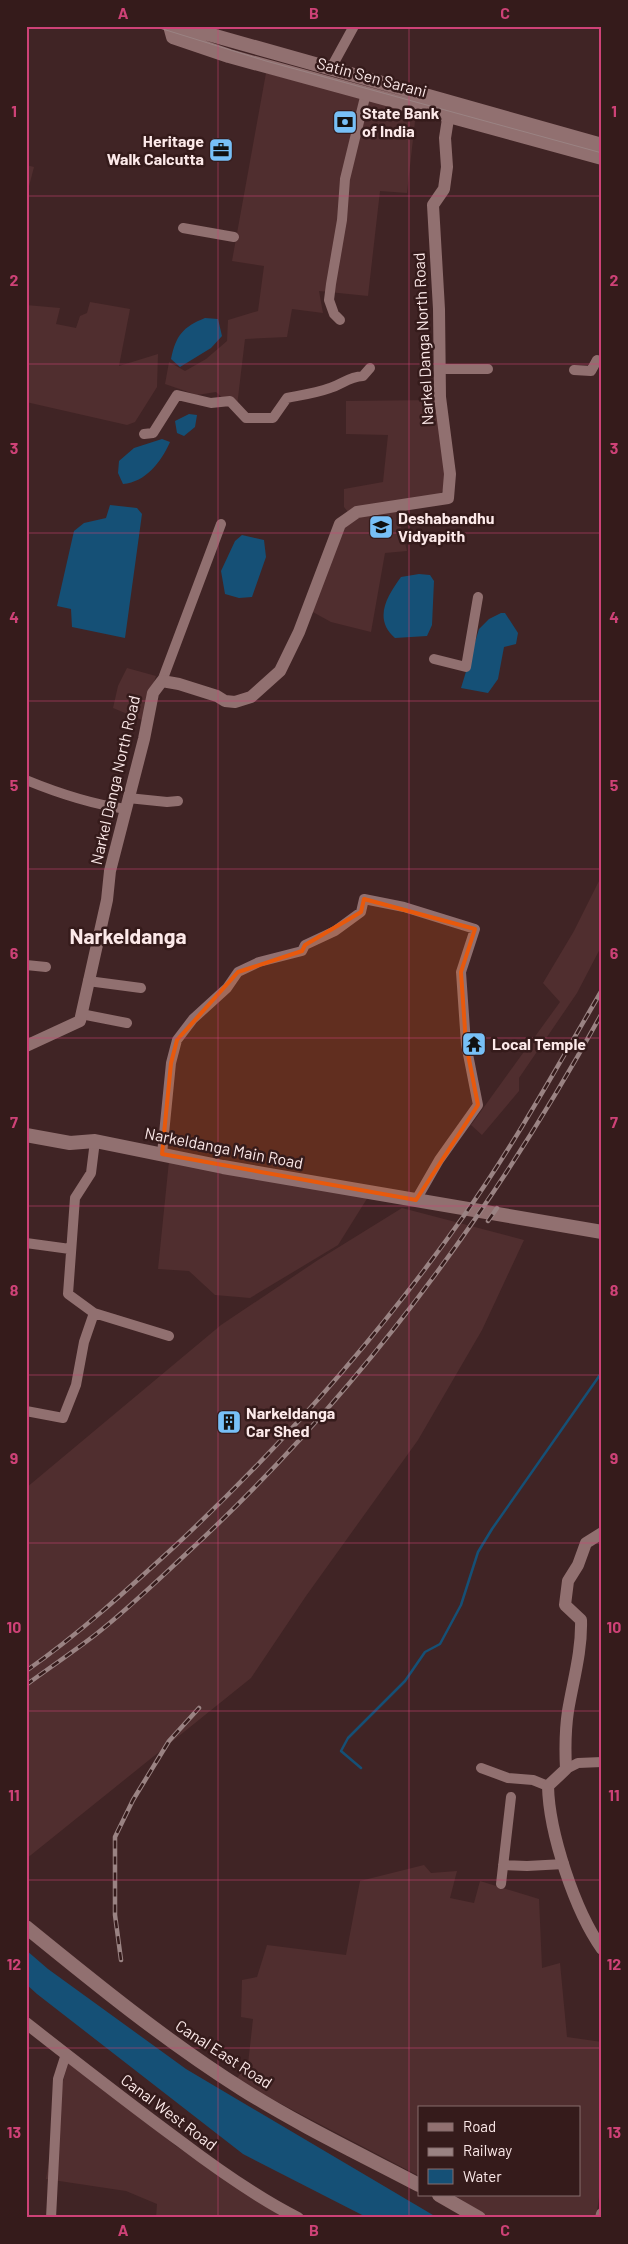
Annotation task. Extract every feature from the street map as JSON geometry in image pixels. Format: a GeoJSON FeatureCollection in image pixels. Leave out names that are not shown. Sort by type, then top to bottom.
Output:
{"type":"FeatureCollection","features":[{"type":"Feature","properties":{"kind":"main road","name":"Satin Sen Sarani"},"geometry":{"type":"LineString","coordinates":[[170,26],[173,37],[246,61],[366,93],[449,109],[602,145]]}},
{"type":"Feature","properties":{"kind":"main road","name":"Satin Sen Sarani"},"geometry":{"type":"LineString","coordinates":[[186,27],[331,68],[449,109],[602,158]]}},
{"type":"Feature","properties":{"kind":"main road","name":"Narkeldanga Main Road"},"geometry":{"type":"LineString","coordinates":[[26,1135],[70,1142],[95,1141],[223,1167],[602,1232]]}},
{"type":"Feature","properties":{"kind":"main road","name":"Canal East Road"},"geometry":{"type":"LineString","coordinates":[[26,1927],[141,2020],[242,2089],[418,2184]]}},
{"type":"Feature","properties":{"kind":"main road"},"geometry":{"type":"LineString","coordinates":[[442,2196],[479,2218]]}},
{"type":"Feature","properties":{"kind":"street"},"geometry":{"type":"LineString","coordinates":[[331,68],[354,26]]}},
{"type":"Feature","properties":{"kind":"street"},"geometry":{"type":"LineString","coordinates":[[186,27],[190,43]]}},
{"type":"Feature","properties":{"kind":"street"},"geometry":{"type":"LineString","coordinates":[[340,320],[334,314],[329,300],[330,284],[342,220],[345,178],[366,93]]}},
{"type":"Feature","properties":{"kind":"street","name":"Narkel Danga North Road"},"geometry":{"type":"LineString","coordinates":[[81,1014],[108,900],[110,871],[144,739],[153,692],[162,681],[213,694],[225,701],[235,702],[252,697],[280,670],[299,632],[340,524],[357,512],[448,498],[450,474],[440,397],[433,205],[444,189],[447,167],[445,138],[449,109]]}},
{"type":"Feature","properties":{"kind":"street"},"geometry":{"type":"LineString","coordinates":[[182,228],[234,237]]}},
{"type":"Feature","properties":{"kind":"street"},"geometry":{"type":"LineString","coordinates":[[574,370],[592,371],[597,360]]}},
{"type":"Feature","properties":{"kind":"street"},"geometry":{"type":"LineString","coordinates":[[144,434],[153,433],[177,395],[212,403],[230,402],[246,418],[273,418],[287,398],[317,393],[333,387],[350,377],[363,376],[370,368]]}},
{"type":"Feature","properties":{"kind":"street"},"geometry":{"type":"LineString","coordinates":[[440,369],[488,369]]}},
{"type":"Feature","properties":{"kind":"street"},"geometry":{"type":"LineString","coordinates":[[162,681],[221,524]]}},
{"type":"Feature","properties":{"kind":"street"},"geometry":{"type":"LineString","coordinates":[[434,659],[466,667],[478,597]]}},
{"type":"Feature","properties":{"kind":"street"},"geometry":{"type":"LineString","coordinates":[[26,780],[61,795],[85,802],[127,804],[178,801]]}},
{"type":"Feature","properties":{"kind":"street"},"geometry":{"type":"LineString","coordinates":[[162,1154],[171,1063],[177,1040],[193,1019],[227,988],[238,972],[260,962],[302,951],[305,944],[335,931],[360,912],[364,899],[404,907],[475,929],[461,972],[466,1044],[478,1105],[439,1160],[416,1200]]}},
{"type":"Feature","properties":{"kind":"street"},"geometry":{"type":"LineString","coordinates":[[26,965],[46,967]]}},
{"type":"Feature","properties":{"kind":"street"},"geometry":{"type":"LineString","coordinates":[[88,981],[141,988]]}},
{"type":"Feature","properties":{"kind":"street"},"geometry":{"type":"LineString","coordinates":[[26,1046],[80,1021],[81,1014],[126,1023]]}},
{"type":"Feature","properties":{"kind":"street"},"geometry":{"type":"LineString","coordinates":[[95,1141],[91,1172],[75,1198],[68,1294],[94,1314],[169,1336]]}},
{"type":"Feature","properties":{"kind":"street"},"geometry":{"type":"LineString","coordinates":[[26,1243],[70,1249]]}},
{"type":"Feature","properties":{"kind":"street"},"geometry":{"type":"LineString","coordinates":[[26,1411],[62,1418],[76,1385],[84,1342],[94,1314]]}},
{"type":"Feature","properties":{"kind":"street"},"geometry":{"type":"LineString","coordinates":[[566,1769],[565,1741],[568,1711],[582,1638],[580,1620],[565,1605],[568,1580],[578,1565],[586,1542],[602,1533]]}},
{"type":"Feature","properties":{"kind":"street"},"geometry":{"type":"LineString","coordinates":[[602,1762],[578,1763],[566,1769],[548,1786],[549,1804],[557,1844],[589,1931],[602,1949]]}},
{"type":"Feature","properties":{"kind":"street"},"geometry":{"type":"LineString","coordinates":[[481,1768],[508,1778],[533,1780],[548,1786]]}},
{"type":"Feature","properties":{"kind":"street"},"geometry":{"type":"LineString","coordinates":[[501,1884],[511,1797]]}},
{"type":"Feature","properties":{"kind":"street"},"geometry":{"type":"LineString","coordinates":[[503,1865],[564,1864]]}},
{"type":"Feature","properties":{"kind":"street","name":"Canal West Road"},"geometry":{"type":"LineString","coordinates":[[26,2023],[209,2162],[278,2208],[298,2218]]}},
{"type":"Feature","properties":{"kind":"street"},"geometry":{"type":"LineString","coordinates":[[51,2218],[58,2079],[66,2054]]}},
{"type":"Feature","properties":{"kind":"street"},"geometry":{"type":"LineString","coordinates":[[601,2218],[602,2214]]}},
{"type":"Feature","properties":{"kind":"highlighted area"},"geometry":{"type":"Polygon","coordinates":[[[364,899],[475,929],[461,972],[466,1044],[478,1105],[416,1200],[162,1154],[171,1063],[177,1040],[238,972],[302,951],[305,945],[361,912],[364,899]]]}},
{"type":"Feature","properties":{"kind":"shaded area"},"geometry":{"type":"Polygon","coordinates":[[[266,73],[416,112],[407,193],[380,191],[368,296],[319,291],[323,313],[292,309],[287,337],[245,339],[237,406],[231,406],[216,392],[197,395],[165,384],[169,362],[185,371],[206,359],[227,341],[228,320],[258,311],[264,266],[232,261],[266,73]]]}},
{"type":"Feature","properties":{"kind":"shaded area"},"geometry":{"type":"Polygon","coordinates":[[[26,165],[34,167],[26,198],[26,165]]]}},
{"type":"Feature","properties":{"kind":"shaded area"},"geometry":{"type":"Polygon","coordinates":[[[90,302],[130,309],[119,366],[158,354],[157,387],[135,422],[127,425],[26,402],[26,305],[60,308],[56,324],[76,328],[80,316],[87,313],[90,302]]]}},
{"type":"Feature","properties":{"kind":"shaded area"},"geometry":{"type":"Polygon","coordinates":[[[436,400],[446,486],[437,498],[348,512],[344,507],[344,489],[383,482],[388,435],[346,434],[346,401],[436,400]]]}},
{"type":"Feature","properties":{"kind":"shaded area"},"geometry":{"type":"Polygon","coordinates":[[[397,511],[407,551],[385,553],[371,632],[331,622],[311,611],[344,526],[356,516],[397,511]]]}},
{"type":"Feature","properties":{"kind":"shaded area"},"geometry":{"type":"Polygon","coordinates":[[[127,668],[156,676],[142,720],[113,708],[118,686],[127,668]]]}},
{"type":"Feature","properties":{"kind":"shaded area"},"geometry":{"type":"Polygon","coordinates":[[[602,875],[602,945],[577,993],[519,1078],[519,1091],[482,1135],[471,1125],[560,1002],[543,983],[574,931],[602,875]]]}},
{"type":"Feature","properties":{"kind":"shaded area"},"geometry":{"type":"Polygon","coordinates":[[[169,1161],[368,1197],[338,1245],[250,1298],[215,1295],[189,1271],[158,1269],[169,1161]]]}},
{"type":"Feature","properties":{"kind":"shaded area"},"geometry":{"type":"Polygon","coordinates":[[[402,1208],[524,1240],[482,1330],[418,1440],[306,1596],[251,1678],[26,1859],[26,1488],[221,1325],[318,1260],[402,1208]]]}},
{"type":"Feature","properties":{"kind":"shaded area"},"geometry":{"type":"Polygon","coordinates":[[[424,1865],[431,1873],[457,1871],[450,1898],[474,1903],[480,1881],[539,1899],[542,1968],[560,1963],[567,2037],[602,2042],[602,2177],[596,2218],[490,2218],[456,2196],[580,2196],[580,2106],[418,2106],[418,2175],[243,2084],[237,2078],[248,2064],[253,2019],[241,2017],[242,1980],[257,1977],[267,1945],[346,1955],[360,1881],[424,1865]]]}},
{"type":"Feature","properties":{"kind":"shaded area"},"geometry":{"type":"Polygon","coordinates":[[[69,2060],[176,2146],[285,2218],[156,2218],[157,2204],[126,2191],[46,2179],[63,2081],[69,2060]]]}},
{"type":"Feature","properties":{"kind":"water"},"geometry":{"type":"Polygon","coordinates":[[[205,318],[218,319],[222,336],[211,348],[180,367],[171,359],[178,338],[191,325],[205,318]]]}},
{"type":"Feature","properties":{"kind":"water"},"geometry":{"type":"Polygon","coordinates":[[[189,414],[197,415],[195,427],[184,436],[177,433],[175,421],[189,414]]]}},
{"type":"Feature","properties":{"kind":"water"},"geometry":{"type":"Polygon","coordinates":[[[162,439],[170,442],[152,470],[139,479],[123,484],[118,473],[119,461],[134,448],[162,439]]]}},
{"type":"Feature","properties":{"kind":"water"},"geometry":{"type":"Polygon","coordinates":[[[110,505],[137,508],[142,514],[125,638],[72,627],[71,609],[57,606],[74,531],[84,523],[106,518],[110,505]]]}},
{"type":"Feature","properties":{"kind":"water"},"geometry":{"type":"Polygon","coordinates":[[[242,535],[264,540],[266,557],[252,597],[239,598],[225,594],[221,571],[235,541],[242,535]]]}},
{"type":"Feature","properties":{"kind":"water"},"geometry":{"type":"Polygon","coordinates":[[[419,574],[430,575],[434,581],[432,625],[427,636],[395,638],[388,631],[385,623],[384,608],[387,600],[401,577],[419,574]]]}},
{"type":"Feature","properties":{"kind":"water"},"geometry":{"type":"Polygon","coordinates":[[[505,613],[518,633],[516,644],[504,647],[498,679],[488,693],[461,688],[479,629],[489,619],[505,613]]]}},
{"type":"Feature","properties":{"kind":"water"},"geometry":{"type":"Polygon","coordinates":[[[26,1950],[48,1969],[186,2069],[438,2218],[368,2218],[243,2154],[26,1984],[26,1950]]]}},
{"type":"Feature","properties":{"kind":"waterway"},"geometry":{"type":"LineString","coordinates":[[361,1768],[341,1751],[348,1738],[405,1681],[425,1652],[440,1644],[461,1605],[478,1552],[492,1529],[602,1372]]}},
{"type":"Feature","properties":{"kind":"tram line"},"geometry":{"type":"LineString","coordinates":[[153,26],[266,61],[602,153]]}},
{"type":"Feature","properties":{"kind":"railway"},"geometry":{"type":"LineString","coordinates":[[26,1671],[102,1611],[215,1508],[291,1430],[363,1347],[431,1261],[482,1190],[535,1105],[602,990]]}},
{"type":"Feature","properties":{"kind":"railway"},"geometry":{"type":"LineString","coordinates":[[26,1685],[107,1625],[186,1554],[248,1494],[306,1432],[362,1367],[416,1300],[466,1231],[514,1160],[602,1013]]}},
{"type":"Feature","properties":{"kind":"railway"},"geometry":{"type":"LineString","coordinates":[[488,1221],[497,1208]]}},
{"type":"Feature","properties":{"kind":"railway"},"geometry":{"type":"LineString","coordinates":[[121,1960],[115,1915],[115,1837],[133,1800],[169,1741],[199,1708]]}},
{"type":"Feature","properties":{"kind":"place","name":"State Bank of India"},"geometry":{"type":"Point","coordinates":[345,122]}},
{"type":"Feature","properties":{"kind":"place","name":"Heritage Walk Calcutta"},"geometry":{"type":"Point","coordinates":[221,150]}},
{"type":"Feature","properties":{"kind":"place","name":"Deshabandhu Vidyapith"},"geometry":{"type":"Point","coordinates":[381,527]}},
{"type":"Feature","properties":{"kind":"place","name":"Local Temple"},"geometry":{"type":"Point","coordinates":[474,1044]}},
{"type":"Feature","properties":{"kind":"place","name":"Narkeldanga Car Shed"},"geometry":{"type":"Point","coordinates":[229,1422]}},
{"type":"Feature","properties":{"kind":"district","name":"Narkeldanga"},"geometry":{"type":"Point","coordinates":[128,937]}}]}
